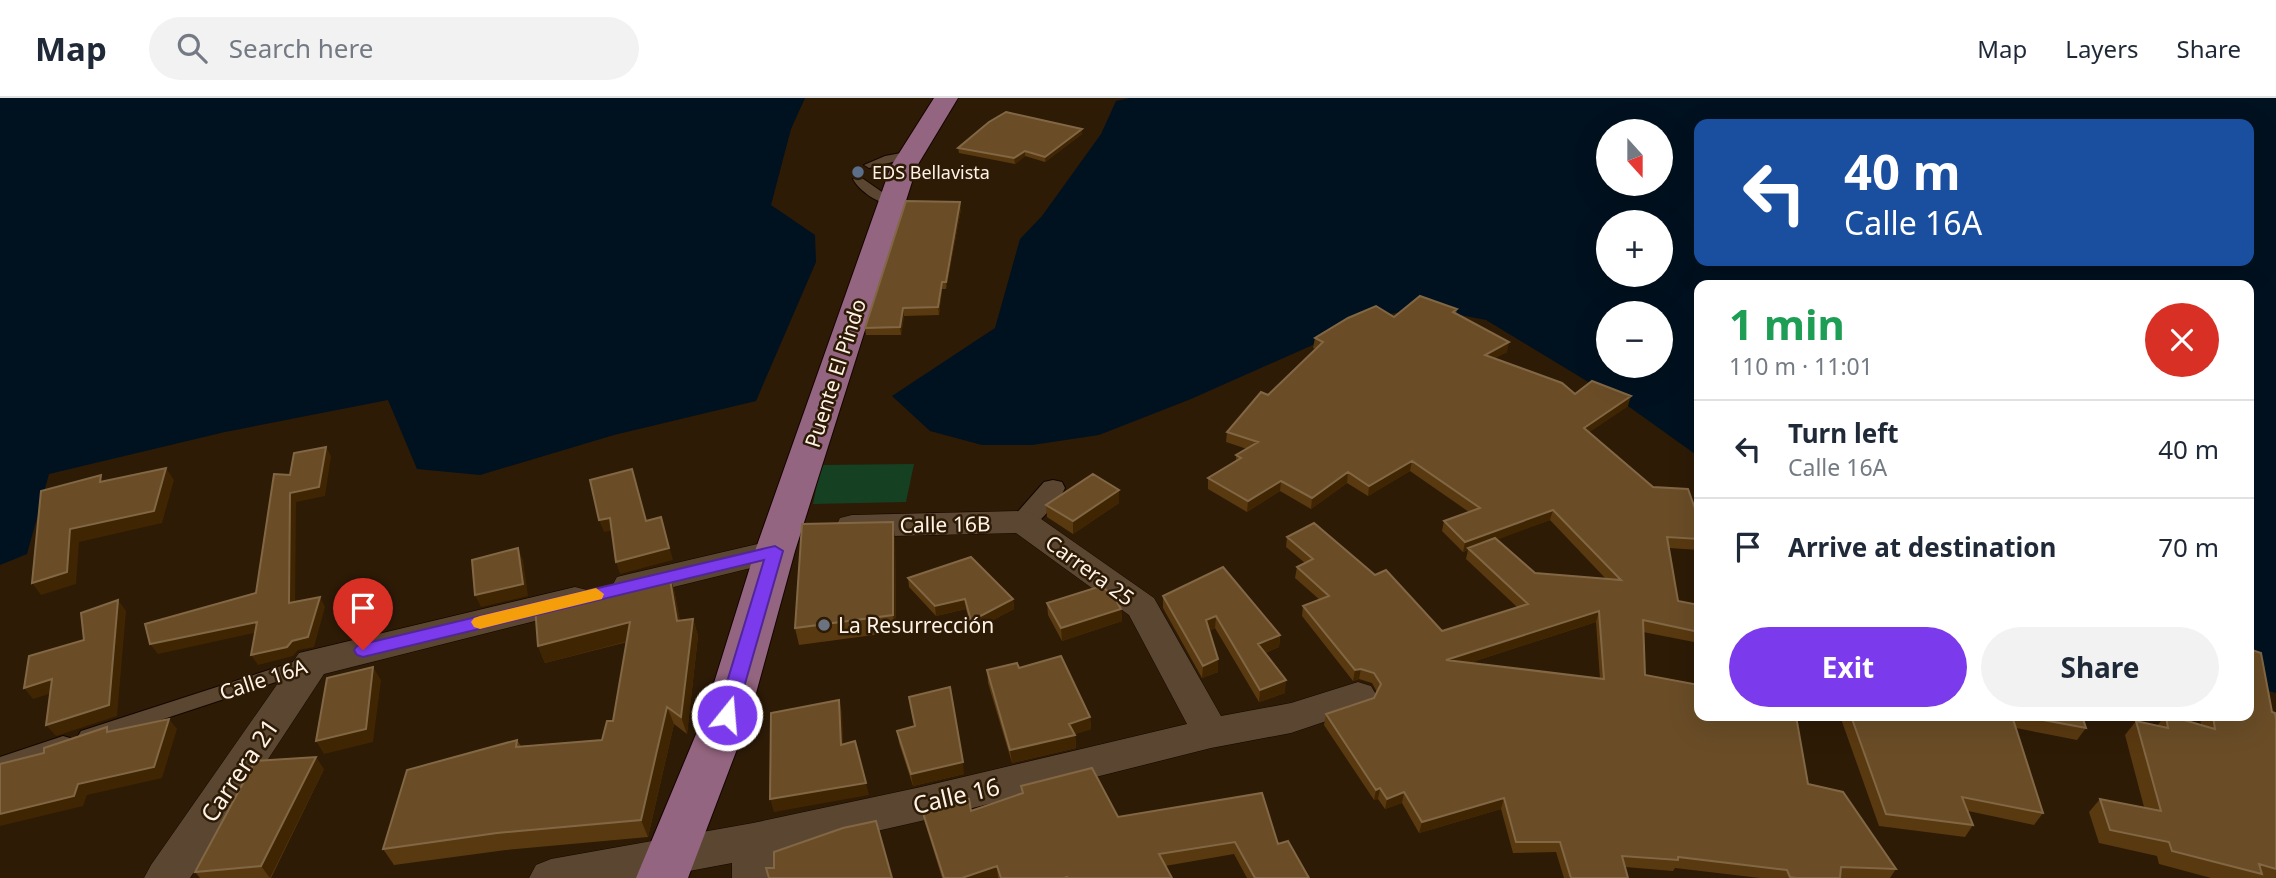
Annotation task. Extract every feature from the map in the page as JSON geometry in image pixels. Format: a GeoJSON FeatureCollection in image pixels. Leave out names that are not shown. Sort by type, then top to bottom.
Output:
{"type":"FeatureCollection","features":[{"type":"Feature","properties":{"kind":"main road","name":"Puente El Pindo"},"geometry":{"type":"LineString","coordinates":[[667,866],[796,530],[886,217],[912,154],[946,98]]}},
{"type":"Feature","properties":{"kind":"street"},"geometry":{"type":"LineString","coordinates":[[1023,522],[1053,488]]}},
{"type":"Feature","properties":{"kind":"street","name":"Calle 16B"},"geometry":{"type":"LineString","coordinates":[[796,530],[1023,522]]}},
{"type":"Feature","properties":{"kind":"street","name":"Carrera 25"},"geometry":{"type":"LineString","coordinates":[[1023,522],[1142,607],[1211,733]]}},
{"type":"Feature","properties":{"kind":"street","name":"Calle 16A"},"geometry":{"type":"LineString","coordinates":[[312,663],[796,530]]}},
{"type":"Feature","properties":{"kind":"street","name":"Carrera 21"},"geometry":{"type":"LineString","coordinates":[[166,878],[312,663]]}},
{"type":"Feature","properties":{"kind":"street","name":"Calle 16"},"geometry":{"type":"LineString","coordinates":[[551,878],[753,860],[921,804],[1211,733],[1291,718],[1358,696]]}},
{"type":"Feature","properties":{"kind":"lane"},"geometry":{"type":"LineString","coordinates":[[869,166],[889,158],[912,154]]}},
{"type":"Feature","properties":{"kind":"lane"},"geometry":{"type":"LineString","coordinates":[[859,179],[886,217]]}},
{"type":"Feature","properties":{"kind":"lane","name":"Calle 16A"},"geometry":{"type":"LineString","coordinates":[[0,765],[312,663]]}},
{"type":"Feature","properties":{"kind":"green space"},"geometry":{"type":"Polygon","coordinates":[[[914,464],[906,502],[813,504],[821,465],[914,464]]]}},
{"type":"Feature","properties":{"kind":"water"},"geometry":{"type":"Polygon","coordinates":[[[0,98],[805,98],[791,129],[771,205],[815,235],[816,262],[756,401],[614,435],[480,475],[417,469],[388,400],[225,432],[49,474],[27,554],[0,565],[0,98]]]}},
{"type":"Feature","properties":{"kind":"water"},"geometry":{"type":"Polygon","coordinates":[[[1130,98],[2276,98],[2276,693],[2254,687],[2254,280],[1694,280],[1694,453],[1628,406],[1486,320],[1424,308],[1378,316],[1191,399],[1099,435],[1032,445],[982,445],[930,431],[892,396],[995,328],[1020,239],[1042,216],[1101,134],[1116,101],[1130,98]]]}},
{"type":"Feature","properties":{"kind":"building"},"geometry":{"type":"Polygon","coordinates":[[[1006,112],[1082,129],[1045,157],[1025,151],[1014,158],[958,148],[989,122],[1006,112]]]}},
{"type":"Feature","properties":{"kind":"building"},"geometry":{"type":"Polygon","coordinates":[[[906,201],[960,202],[946,282],[942,282],[938,307],[903,308],[900,327],[865,328],[906,201]]]}},
{"type":"Feature","properties":{"kind":"building"},"geometry":{"type":"Polygon","coordinates":[[[1420,296],[1457,309],[1453,312],[1509,342],[1485,355],[1562,383],[1575,394],[1592,381],[1631,396],[1584,428],[1653,487],[1688,489],[1694,506],[1694,539],[1667,537],[1678,601],[1694,604],[1694,631],[1643,620],[1645,675],[1694,684],[1694,721],[1797,721],[1808,784],[1843,792],[1896,869],[1841,867],[1840,878],[1796,878],[1790,877],[1787,870],[1678,857],[1678,860],[1622,856],[1628,878],[1571,878],[1560,842],[1516,842],[1504,798],[1422,822],[1404,792],[1387,799],[1380,788],[1376,790],[1326,714],[1374,698],[1381,684],[1374,673],[1355,670],[1303,606],[1329,596],[1297,567],[1313,559],[1287,537],[1314,523],[1375,575],[1386,570],[1442,631],[1528,604],[1468,548],[1495,538],[1535,573],[1621,580],[1553,510],[1465,542],[1444,521],[1480,508],[1412,461],[1369,486],[1348,472],[1312,498],[1281,481],[1248,501],[1208,478],[1241,458],[1236,455],[1258,442],[1227,432],[1261,392],[1268,395],[1323,342],[1315,338],[1348,318],[1376,306],[1394,317],[1420,296]],[[1599,611],[1446,660],[1604,679],[1599,611]]]}},
{"type":"Feature","properties":{"kind":"building"},"geometry":{"type":"Polygon","coordinates":[[[326,447],[319,487],[290,493],[289,603],[320,597],[308,637],[292,641],[287,647],[251,655],[257,622],[150,644],[145,624],[256,593],[274,474],[290,475],[294,453],[326,447]]]}},
{"type":"Feature","properties":{"kind":"building"},"geometry":{"type":"Polygon","coordinates":[[[166,468],[154,511],[70,529],[67,572],[32,583],[41,491],[101,475],[100,482],[166,468]]]}},
{"type":"Feature","properties":{"kind":"building"},"geometry":{"type":"Polygon","coordinates":[[[632,469],[646,521],[661,517],[669,548],[616,562],[610,518],[599,520],[590,480],[632,469]]]}},
{"type":"Feature","properties":{"kind":"building"},"geometry":{"type":"Polygon","coordinates":[[[1093,474],[1119,490],[1073,521],[1046,505],[1093,474]]]}},
{"type":"Feature","properties":{"kind":"building"},"geometry":{"type":"Polygon","coordinates":[[[893,522],[893,615],[795,628],[802,524],[893,522]]]}},
{"type":"Feature","properties":{"kind":"building"},"geometry":{"type":"Polygon","coordinates":[[[518,548],[523,584],[475,595],[472,560],[518,548]]]}},
{"type":"Feature","properties":{"kind":"building"},"geometry":{"type":"Polygon","coordinates":[[[971,557],[1013,599],[971,621],[965,599],[935,606],[908,578],[971,557]]]}},
{"type":"Feature","properties":{"kind":"building"},"geometry":{"type":"Polygon","coordinates":[[[1223,567],[1280,635],[1258,644],[1286,680],[1260,690],[1216,616],[1206,620],[1218,659],[1203,666],[1163,596],[1223,567]]]}},
{"type":"Feature","properties":{"kind":"building"},"geometry":{"type":"Polygon","coordinates":[[[669,573],[677,621],[693,619],[681,717],[667,707],[641,820],[497,833],[383,849],[407,770],[517,740],[516,747],[602,740],[607,721],[613,721],[630,622],[538,646],[535,606],[669,573]]]}},
{"type":"Feature","properties":{"kind":"building"},"geometry":{"type":"Polygon","coordinates":[[[1101,586],[1113,595],[1121,609],[1061,628],[1047,603],[1101,586]]]}},
{"type":"Feature","properties":{"kind":"building"},"geometry":{"type":"Polygon","coordinates":[[[118,600],[109,705],[46,725],[52,679],[24,688],[29,656],[84,640],[81,613],[118,600]]]}},
{"type":"Feature","properties":{"kind":"building"},"geometry":{"type":"Polygon","coordinates":[[[2254,651],[2261,653],[2272,712],[2275,713],[2276,719],[2276,869],[2259,864],[2262,874],[2172,851],[2169,842],[2110,830],[2100,799],[2161,811],[2136,721],[2168,728],[2167,721],[2187,721],[2215,729],[2214,721],[2254,721],[2254,651]]]}},
{"type":"Feature","properties":{"kind":"building"},"geometry":{"type":"Polygon","coordinates":[[[1061,656],[1090,717],[1069,724],[1075,735],[1010,750],[987,670],[1017,663],[1019,668],[1061,656]]]}},
{"type":"Feature","properties":{"kind":"building"},"geometry":{"type":"Polygon","coordinates":[[[373,667],[366,729],[316,741],[327,678],[373,667]]]}},
{"type":"Feature","properties":{"kind":"building"},"geometry":{"type":"Polygon","coordinates":[[[950,687],[963,762],[911,774],[897,731],[915,726],[909,697],[950,687]]]}},
{"type":"Feature","properties":{"kind":"building"},"geometry":{"type":"Polygon","coordinates":[[[839,700],[841,745],[855,741],[866,783],[770,799],[771,713],[839,700]]]}},
{"type":"Feature","properties":{"kind":"building"},"geometry":{"type":"Polygon","coordinates":[[[169,719],[154,767],[78,784],[74,796],[0,814],[0,764],[44,753],[44,748],[107,727],[107,732],[169,719]]]}},
{"type":"Feature","properties":{"kind":"building"},"geometry":{"type":"Polygon","coordinates":[[[1853,721],[2014,721],[2043,813],[1962,797],[1973,825],[1886,814],[1853,721]]]}},
{"type":"Feature","properties":{"kind":"building"},"geometry":{"type":"Polygon","coordinates":[[[2049,721],[2084,721],[2086,728],[2049,721]]]}},
{"type":"Feature","properties":{"kind":"building"},"geometry":{"type":"Polygon","coordinates":[[[316,757],[261,866],[195,872],[255,761],[316,757]]]}},
{"type":"Feature","properties":{"kind":"building"},"geometry":{"type":"Polygon","coordinates":[[[1092,768],[1118,817],[1262,793],[1278,844],[1288,841],[1309,878],[1255,878],[1235,842],[1159,854],[1172,878],[1001,878],[997,866],[962,878],[944,878],[922,810],[969,799],[971,811],[1023,793],[1021,786],[1092,768]]]}},
{"type":"Feature","properties":{"kind":"building"},"geometry":{"type":"Polygon","coordinates":[[[876,821],[892,878],[769,878],[766,868],[774,868],[774,852],[843,828],[876,821]]]}},
{"type":"Feature","properties":{"kind":"slow traffic"},"geometry":{"type":"LineString","coordinates":[[480,622],[596,594]]}},
{"type":"Feature","properties":{"kind":"place","name":"EDS Bellavista"},"geometry":{"type":"Point","coordinates":[858,172]}},
{"type":"Feature","properties":{"kind":"place","name":"La Resurrección"},"geometry":{"type":"Point","coordinates":[824,625]}},
{"type":"Feature","properties":{"kind":"route"},"geometry":{"type":"LineString","coordinates":[[363,650],[775,551],[727,715]]}}]}
